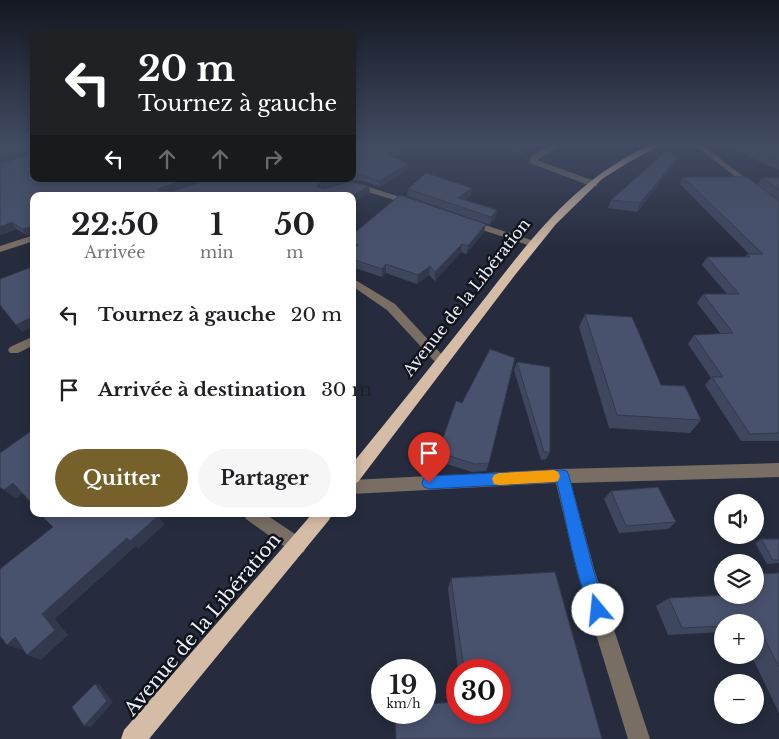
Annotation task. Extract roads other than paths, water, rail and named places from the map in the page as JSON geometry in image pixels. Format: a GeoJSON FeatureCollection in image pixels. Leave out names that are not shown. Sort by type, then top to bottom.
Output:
{"type":"FeatureCollection","features":[{"type":"Feature","properties":{"kind":"highway","name":"Avenue de la Libération"},"geometry":{"type":"LineString","coordinates":[[356,472],[564,207],[598,180]]}},
{"type":"Feature","properties":{"kind":"highway","name":"Avenue de la Libération"},"geometry":{"type":"LineString","coordinates":[[133,739],[322,517]]}},
{"type":"Feature","properties":{"kind":"street"},"geometry":{"type":"LineString","coordinates":[[585,180],[594,184]]}},
{"type":"Feature","properties":{"kind":"street"},"geometry":{"type":"LineString","coordinates":[[743,180],[779,208]]}},
{"type":"Feature","properties":{"kind":"street"},"geometry":{"type":"LineString","coordinates":[[348,184],[360,185],[424,207]]}},
{"type":"Feature","properties":{"kind":"street"},"geometry":{"type":"LineString","coordinates":[[460,219],[534,244]]}},
{"type":"Feature","properties":{"kind":"street"},"geometry":{"type":"LineString","coordinates":[[0,249],[30,239]]}},
{"type":"Feature","properties":{"kind":"street"},"geometry":{"type":"LineString","coordinates":[[356,284],[391,307],[442,362]]}},
{"type":"Feature","properties":{"kind":"street"},"geometry":{"type":"LineString","coordinates":[[14,350],[30,342]]}},
{"type":"Feature","properties":{"kind":"street"},"geometry":{"type":"LineString","coordinates":[[356,487],[562,476],[779,470]]}},
{"type":"Feature","properties":{"kind":"street"},"geometry":{"type":"LineString","coordinates":[[562,476],[586,572],[639,739]]}},
{"type":"Feature","properties":{"kind":"street"},"geometry":{"type":"LineString","coordinates":[[256,517],[298,546]]}}]}
